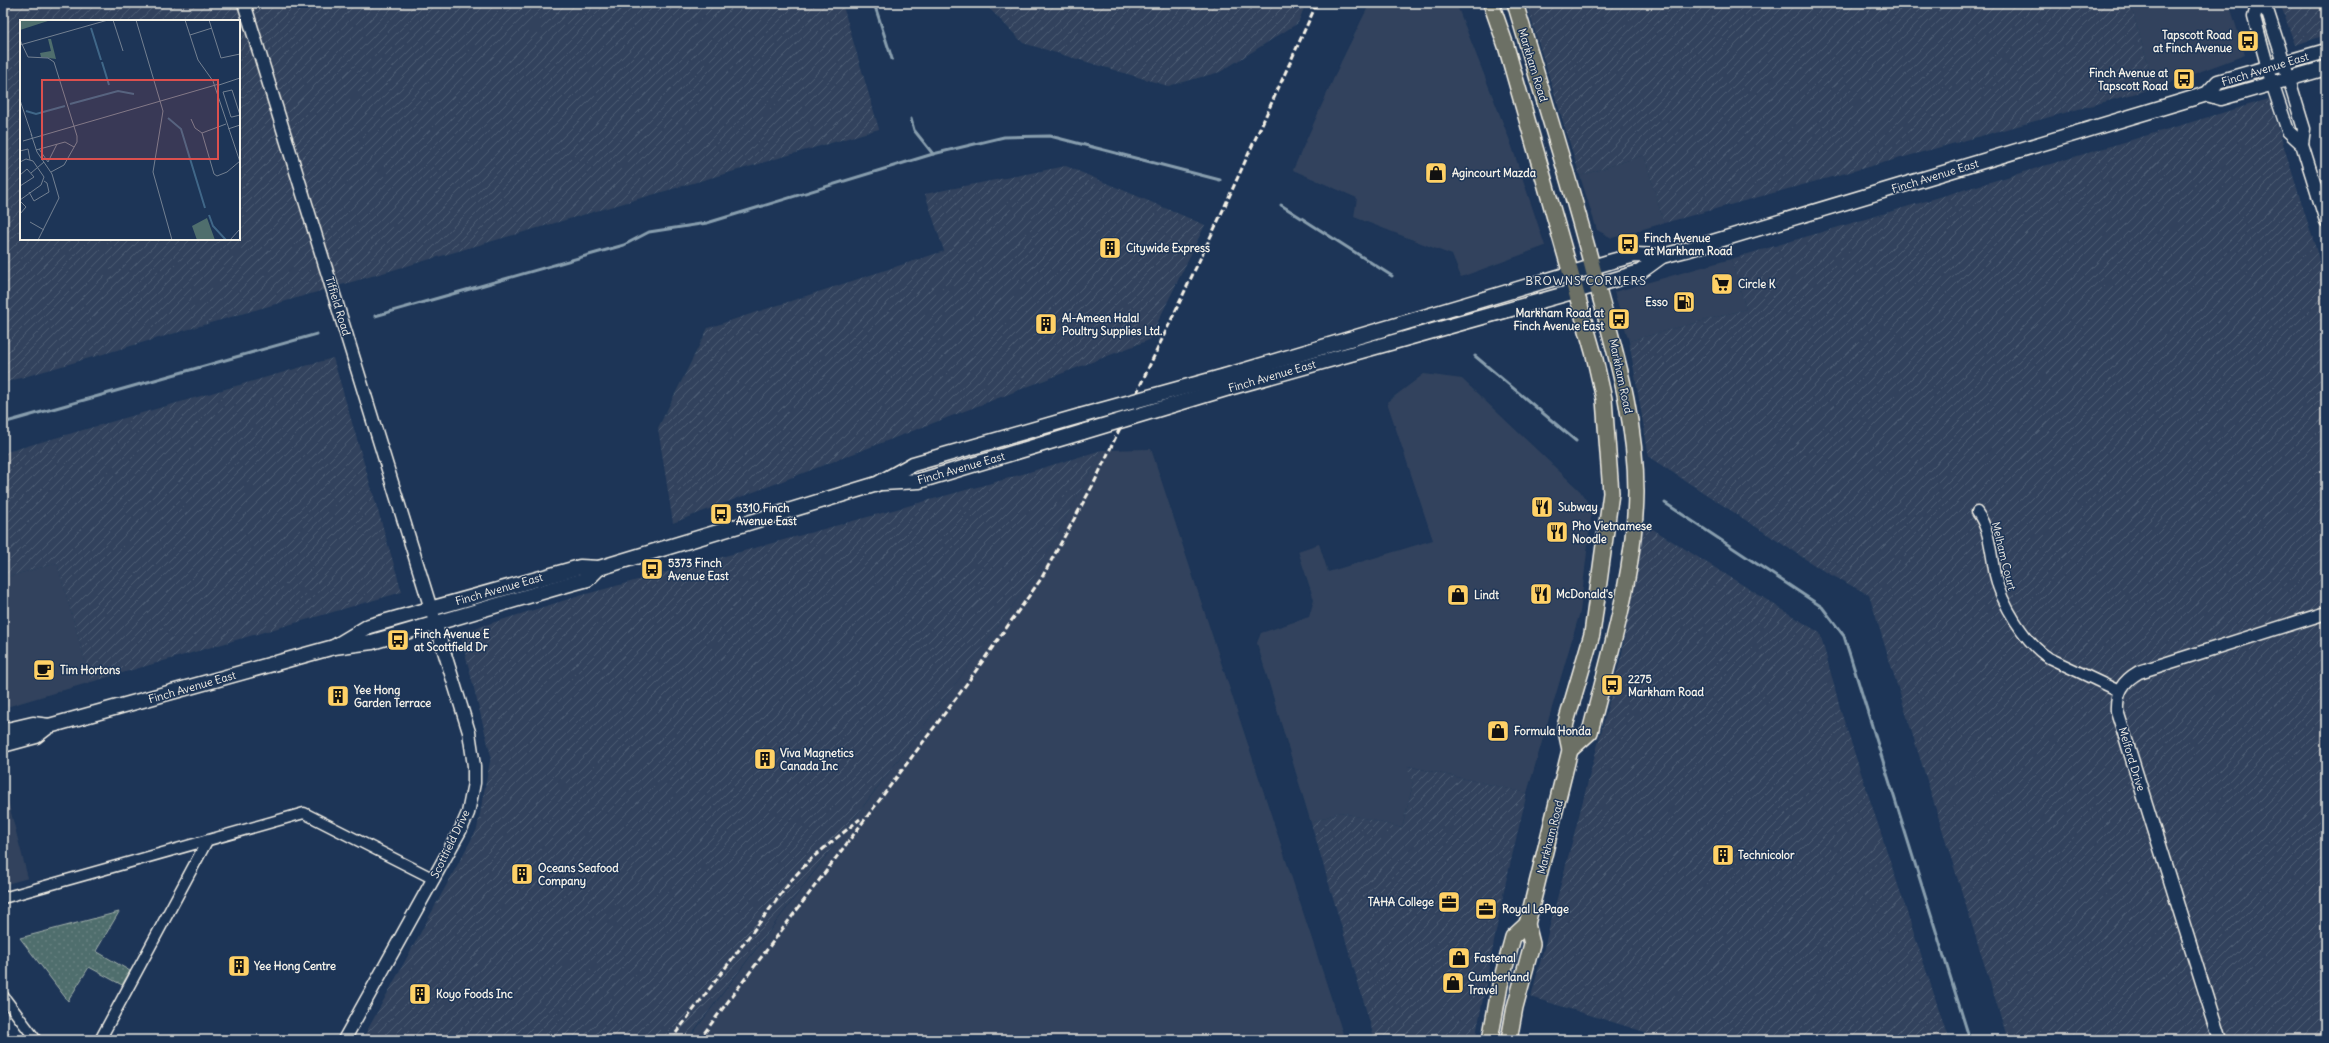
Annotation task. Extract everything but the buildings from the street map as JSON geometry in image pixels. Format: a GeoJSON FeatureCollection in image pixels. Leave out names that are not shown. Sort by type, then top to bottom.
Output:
{"type":"FeatureCollection","features":[{"type":"Feature","properties":{"kind":"main road","name":"Markham Road"},"geometry":{"type":"LineString","coordinates":[[1491,3],[1506,46],[1576,291],[1604,400],[1611,493],[1592,634],[1565,726],[1570,750],[1527,924],[1532,944],[1515,1007],[1509,1040]]}},
{"type":"Feature","properties":{"kind":"main road","name":"Markham Road"},"geometry":{"type":"LineString","coordinates":[[1515,3],[1593,267],[1624,385],[1634,440],[1636,493],[1631,558],[1590,732],[1570,750]]}},
{"type":"Feature","properties":{"kind":"main road","name":"Finch Avenue East"},"geometry":{"type":"LineString","coordinates":[[877,484],[919,481],[1083,432],[1227,382],[1593,267],[1635,255],[1662,256],[2207,94],[2218,82],[2326,51]]}},
{"type":"Feature","properties":{"kind":"main road","name":"Finch Avenue East"},"geometry":{"type":"LineString","coordinates":[[2207,94],[2221,98],[2326,68]]}},
{"type":"Feature","properties":{"kind":"main road","name":"Finch Avenue East"},"geometry":{"type":"LineString","coordinates":[[334,647],[369,626],[580,567],[599,568],[877,484],[913,464],[1080,416],[1227,382],[1576,291],[1640,272],[1662,256]]}},
{"type":"Feature","properties":{"kind":"main road","name":"Finch Avenue East"},"geometry":{"type":"LineString","coordinates":[[3,745],[36,736],[50,726],[334,647],[372,642],[588,579],[599,568]]}},
{"type":"Feature","properties":{"kind":"main road","name":"Finch Avenue East"},"geometry":{"type":"LineString","coordinates":[[3,731],[32,724],[50,726]]}},
{"type":"Feature","properties":{"kind":"main road"},"geometry":{"type":"LineString","coordinates":[[1490,1040],[1500,985],[1513,936],[1527,924]]}},
{"type":"Feature","properties":{"kind":"street","name":"Tiffield Road"},"geometry":{"type":"LineString","coordinates":[[244,3],[432,608]]}},
{"type":"Feature","properties":{"kind":"street"},"geometry":{"type":"LineString","coordinates":[[2302,144],[2288,131],[2272,84],[2254,17],[2258,4],[2268,13],[2284,63],[2304,129],[2302,144],[2326,221]]}},
{"type":"Feature","properties":{"kind":"street","name":"Melham Court"},"geometry":{"type":"LineString","coordinates":[[1977,512],[1985,526],[2001,596],[2024,632],[2042,654],[2119,691]]}},
{"type":"Feature","properties":{"kind":"street","name":"Scottfield Drive"},"geometry":{"type":"LineString","coordinates":[[344,1040],[434,878],[468,813],[473,790],[474,766],[470,732],[432,608]]}},
{"type":"Feature","properties":{"kind":"street"},"geometry":{"type":"LineString","coordinates":[[2119,691],[2127,680],[2139,672],[2326,613]]}},
{"type":"Feature","properties":{"kind":"street","name":"Melford Drive"},"geometry":{"type":"LineString","coordinates":[[2119,691],[2116,704],[2119,718],[2220,1040]]}},
{"type":"Feature","properties":{"kind":"street"},"geometry":{"type":"LineString","coordinates":[[3,898],[304,813],[434,878]]}},
{"type":"Feature","properties":{"kind":"street"},"geometry":{"type":"LineString","coordinates":[[100,1040],[207,841]]}},
{"type":"Feature","properties":{"kind":"street"},"geometry":{"type":"LineString","coordinates":[[3,996],[36,1040]]}},
{"type":"Feature","properties":{"kind":"shaded area"},"geometry":{"type":"Polygon","coordinates":[[[3,3],[842,3],[879,129],[3,383],[3,3]]]}},
{"type":"Feature","properties":{"kind":"shaded area"},"geometry":{"type":"Polygon","coordinates":[[[984,3],[1306,3],[1298,23],[1220,72],[1168,86],[1023,43],[984,3]]]}},
{"type":"Feature","properties":{"kind":"shaded area"},"geometry":{"type":"Polygon","coordinates":[[[1370,3],[1456,3],[1510,141],[1545,246],[1461,277],[1452,255],[1354,217],[1357,198],[1293,170],[1341,62],[1370,3]]]}},
{"type":"Feature","properties":{"kind":"shaded area"},"geometry":{"type":"Polygon","coordinates":[[[1526,3],[2130,3],[2155,88],[1664,223],[1644,155],[1580,176],[1526,3]]]}},
{"type":"Feature","properties":{"kind":"shaded area"},"geometry":{"type":"Polygon","coordinates":[[[2130,3],[2229,3],[2245,55],[2155,88],[2130,3]]]}},
{"type":"Feature","properties":{"kind":"shaded area"},"geometry":{"type":"Polygon","coordinates":[[[2280,3],[2326,3],[2326,35],[2295,45],[2280,3]]]}},
{"type":"Feature","properties":{"kind":"shaded area"},"geometry":{"type":"Polygon","coordinates":[[[2269,99],[2326,281],[2326,1040],[2008,1040],[1869,595],[1822,570],[1649,457],[1629,341],[1746,309],[1731,259],[2269,99]]]}},
{"type":"Feature","properties":{"kind":"shaded area"},"geometry":{"type":"Polygon","coordinates":[[[1644,155],[1664,223],[1612,238],[1597,230],[1580,176],[1644,155]]]}},
{"type":"Feature","properties":{"kind":"shaded area"},"geometry":{"type":"Polygon","coordinates":[[[1066,166],[1205,225],[1149,340],[673,523],[658,428],[708,328],[944,251],[925,194],[1066,166]]]}},
{"type":"Feature","properties":{"kind":"shaded area"},"geometry":{"type":"Polygon","coordinates":[[[1731,259],[1746,309],[1629,341],[1614,292],[1731,259]]]}},
{"type":"Feature","properties":{"kind":"shaded area"},"geometry":{"type":"Polygon","coordinates":[[[333,358],[402,592],[91,682],[57,563],[3,578],[3,453],[333,358]]]}},
{"type":"Feature","properties":{"kind":"shaded area"},"geometry":{"type":"Polygon","coordinates":[[[1424,374],[1462,379],[1580,491],[1592,509],[1580,612],[1527,793],[1408,766],[1413,784],[1402,828],[1340,812],[1311,823],[1257,643],[1261,633],[1309,617],[1314,600],[1298,551],[1319,544],[1328,572],[1433,540],[1387,402],[1424,374]]]}},
{"type":"Feature","properties":{"kind":"shaded area"},"geometry":{"type":"Polygon","coordinates":[[[1151,449],[1345,1040],[688,1040],[977,655],[1035,575],[1102,450],[1151,449]]]}},
{"type":"Feature","properties":{"kind":"shaded area"},"geometry":{"type":"Polygon","coordinates":[[[1102,450],[1035,575],[977,655],[687,1040],[362,1040],[477,829],[491,756],[460,633],[572,598],[999,481],[1102,450]]]}},
{"type":"Feature","properties":{"kind":"shaded area"},"geometry":{"type":"Polygon","coordinates":[[[1643,523],[1820,633],[1842,715],[1949,1040],[1647,1040],[1645,1032],[1531,997],[1622,653],[1643,523]]]}},
{"type":"Feature","properties":{"kind":"shaded area"},"geometry":{"type":"Polygon","coordinates":[[[57,563],[91,682],[3,708],[3,578],[57,563]]]}},
{"type":"Feature","properties":{"kind":"shaded area"},"geometry":{"type":"Polygon","coordinates":[[[1407,766],[1527,793],[1504,890],[1475,1040],[1375,1040],[1311,823],[1340,812],[1402,828],[1413,784],[1407,766]]]}},
{"type":"Feature","properties":{"kind":"shaded area"},"geometry":{"type":"Polygon","coordinates":[[[3,782],[28,878],[3,885],[3,782]]]}},
{"type":"Feature","properties":{"kind":"green space"},"geometry":{"type":"Polygon","coordinates":[[[119,912],[96,951],[130,971],[122,985],[89,967],[68,1001],[20,938],[119,912]]]}},
{"type":"Feature","properties":{"kind":"waterway"},"geometry":{"type":"LineString","coordinates":[[874,3],[892,59]]}},
{"type":"Feature","properties":{"kind":"waterway"},"geometry":{"type":"LineString","coordinates":[[911,119],[914,130],[933,154]]}},
{"type":"Feature","properties":{"kind":"waterway"},"geometry":{"type":"LineString","coordinates":[[375,316],[624,245],[649,232],[707,223],[933,154],[1004,137],[1050,136],[1220,180]]}},
{"type":"Feature","properties":{"kind":"waterway"},"geometry":{"type":"LineString","coordinates":[[1281,205],[1392,276]]}},
{"type":"Feature","properties":{"kind":"waterway"},"geometry":{"type":"LineString","coordinates":[[3,423],[317,334]]}},
{"type":"Feature","properties":{"kind":"waterway"},"geometry":{"type":"LineString","coordinates":[[1475,356],[1576,441]]}},
{"type":"Feature","properties":{"kind":"waterway"},"geometry":{"type":"LineString","coordinates":[[1665,503],[1822,607],[1844,636],[1970,1040]]}},
{"type":"Feature","properties":{"kind":"railway"},"geometry":{"type":"LineString","coordinates":[[699,1040],[960,693],[1041,579],[1094,483],[1218,221],[1317,3]]}},
{"type":"Feature","properties":{"kind":"railway"},"geometry":{"type":"LineString","coordinates":[[676,1033],[794,877],[812,858],[860,819]]}},
{"type":"Feature","properties":{"kind":"place","name":"Tapscott Road at Finch Avenue"},"geometry":{"type":"Point","coordinates":[2248,41]}},
{"type":"Feature","properties":{"kind":"place","name":"Finch Avenue at Tapscott Road"},"geometry":{"type":"Point","coordinates":[2184,79]}},
{"type":"Feature","properties":{"kind":"place","name":"Agincourt Mazda"},"geometry":{"type":"Point","coordinates":[1436,173]}},
{"type":"Feature","properties":{"kind":"place","name":"Finch Avenue at Markham Road"},"geometry":{"type":"Point","coordinates":[1628,244]}},
{"type":"Feature","properties":{"kind":"place","name":"Citywide Express"},"geometry":{"type":"Point","coordinates":[1110,248]}},
{"type":"Feature","properties":{"kind":"place","name":"Circle K"},"geometry":{"type":"Point","coordinates":[1722,284]}},
{"type":"Feature","properties":{"kind":"place","name":"Esso"},"geometry":{"type":"Point","coordinates":[1684,302]}},
{"type":"Feature","properties":{"kind":"place","name":"Markham Road at Finch Avenue East"},"geometry":{"type":"Point","coordinates":[1619,319]}},
{"type":"Feature","properties":{"kind":"place","name":"Al-Ameen Halal Poultry Supplies Ltd."},"geometry":{"type":"Point","coordinates":[1046,324]}},
{"type":"Feature","properties":{"kind":"place","name":"Subway"},"geometry":{"type":"Point","coordinates":[1542,507]}},
{"type":"Feature","properties":{"kind":"place","name":"5310 Finch Avenue East"},"geometry":{"type":"Point","coordinates":[721,514]}},
{"type":"Feature","properties":{"kind":"place","name":"Pho Vietnamese Noodle"},"geometry":{"type":"Point","coordinates":[1557,532]}},
{"type":"Feature","properties":{"kind":"place","name":"5373 Finch Avenue East"},"geometry":{"type":"Point","coordinates":[652,569]}},
{"type":"Feature","properties":{"kind":"place","name":"McDonald's"},"geometry":{"type":"Point","coordinates":[1541,594]}},
{"type":"Feature","properties":{"kind":"place","name":"Lindt"},"geometry":{"type":"Point","coordinates":[1458,595]}},
{"type":"Feature","properties":{"kind":"place","name":"Finch Avenue E at Scottfield Dr"},"geometry":{"type":"Point","coordinates":[398,640]}},
{"type":"Feature","properties":{"kind":"place","name":"Tim Hortons"},"geometry":{"type":"Point","coordinates":[44,670]}},
{"type":"Feature","properties":{"kind":"place","name":"2275 Markham Road"},"geometry":{"type":"Point","coordinates":[1612,685]}},
{"type":"Feature","properties":{"kind":"place","name":"Yee Hong Garden Terrace"},"geometry":{"type":"Point","coordinates":[338,696]}},
{"type":"Feature","properties":{"kind":"place","name":"Formula Honda"},"geometry":{"type":"Point","coordinates":[1498,731]}},
{"type":"Feature","properties":{"kind":"place","name":"Viva Magnetics Canada Inc"},"geometry":{"type":"Point","coordinates":[765,759]}},
{"type":"Feature","properties":{"kind":"place","name":"Technicolor"},"geometry":{"type":"Point","coordinates":[1723,855]}},
{"type":"Feature","properties":{"kind":"place","name":"Oceans Seafood Company"},"geometry":{"type":"Point","coordinates":[522,874]}},
{"type":"Feature","properties":{"kind":"place","name":"TAHA College"},"geometry":{"type":"Point","coordinates":[1449,902]}},
{"type":"Feature","properties":{"kind":"place","name":"Royal LePage"},"geometry":{"type":"Point","coordinates":[1486,909]}},
{"type":"Feature","properties":{"kind":"place","name":"Fastenal"},"geometry":{"type":"Point","coordinates":[1459,958]}},
{"type":"Feature","properties":{"kind":"place","name":"Yee Hong Centre"},"geometry":{"type":"Point","coordinates":[239,966]}},
{"type":"Feature","properties":{"kind":"place","name":"Cumberland Travel"},"geometry":{"type":"Point","coordinates":[1453,983]}},
{"type":"Feature","properties":{"kind":"place","name":"Koyo Foods Inc"},"geometry":{"type":"Point","coordinates":[420,994]}},
{"type":"Feature","properties":{"kind":"district","name":"BROWNS CORNERS"},"geometry":{"type":"Point","coordinates":[1586,281]}}]}
